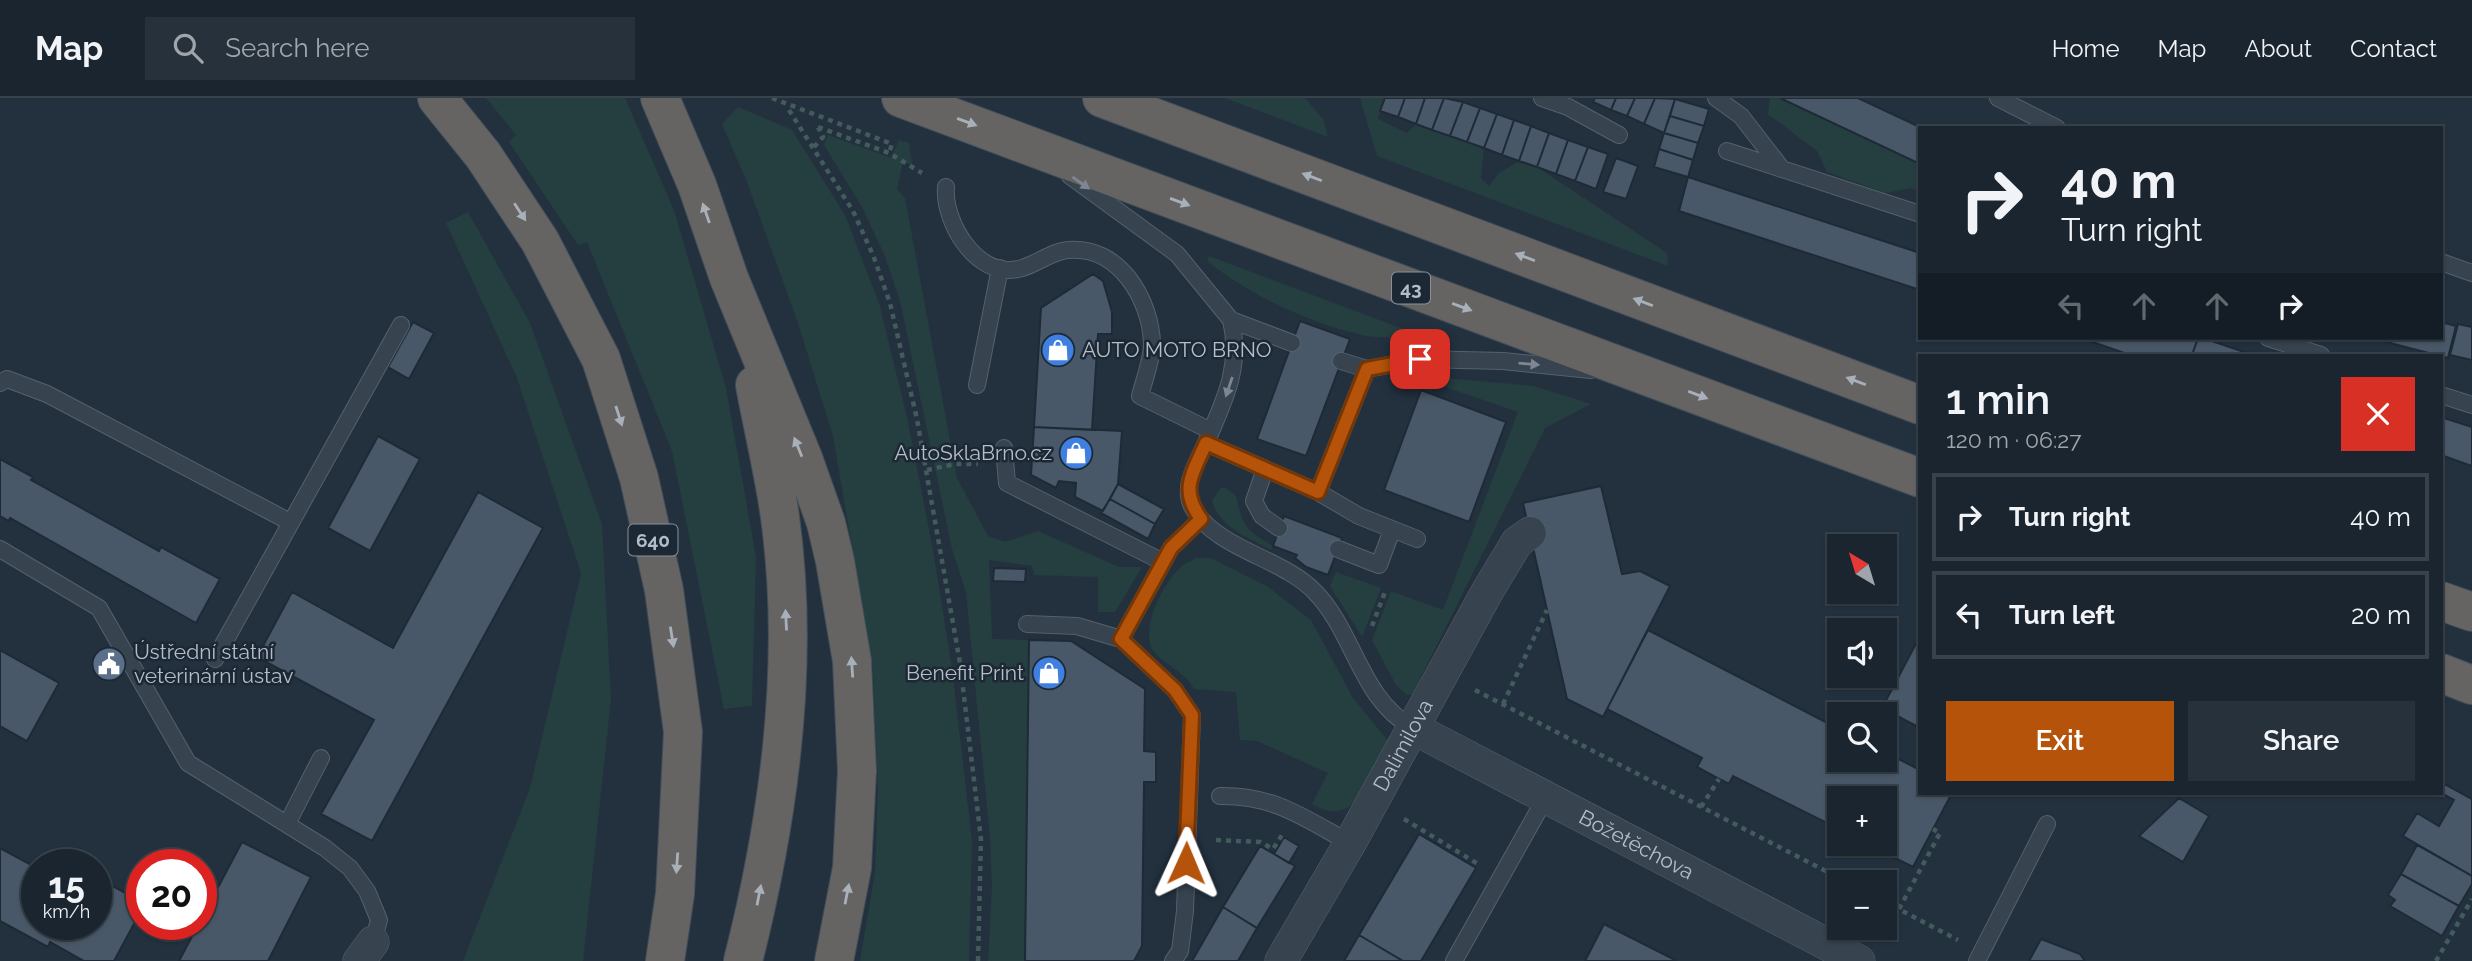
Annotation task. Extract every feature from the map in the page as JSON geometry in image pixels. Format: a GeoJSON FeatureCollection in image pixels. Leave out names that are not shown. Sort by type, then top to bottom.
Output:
{"type":"FeatureCollection","features":[{"type":"Feature","properties":{"kind":"highway","name":"640"},"geometry":{"type":"LineString","coordinates":[[437,98],[483,155],[540,241],[601,359],[639,478],[668,613],[683,732],[675,894],[665,961]]}},
{"type":"Feature","properties":{"kind":"highway"},"geometry":{"type":"LineString","coordinates":[[660,98],[697,185],[729,278],[826,523],[852,661],[857,771],[852,868],[834,961]]}},
{"type":"Feature","properties":{"kind":"highway","name":"43"},"geometry":{"type":"LineString","coordinates":[[902,98],[1918,477]]}},
{"type":"Feature","properties":{"kind":"highway"},"geometry":{"type":"LineString","coordinates":[[1102,98],[1918,404]]}},
{"type":"Feature","properties":{"kind":"highway"},"geometry":{"type":"LineString","coordinates":[[729,278],[753,376],[780,518],[788,652],[778,792],[758,901],[743,961]]}},
{"type":"Feature","properties":{"kind":"highway"},"geometry":{"type":"LineString","coordinates":[[2443,602],[2472,612]]}},
{"type":"Feature","properties":{"kind":"highway"},"geometry":{"type":"LineString","coordinates":[[2443,674],[2472,685]]}},
{"type":"Feature","properties":{"kind":"street","name":"Dalimilova"},"geometry":{"type":"LineString","coordinates":[[1281,961],[1350,843],[1517,542],[1530,533]]}},
{"type":"Feature","properties":{"kind":"street","name":"Božetěchova"},"geometry":{"type":"LineString","coordinates":[[1413,728],[1860,961]]}},
{"type":"Feature","properties":{"kind":"lane"},"geometry":{"type":"LineString","coordinates":[[1542,98],[1570,103],[1619,135]]}},
{"type":"Feature","properties":{"kind":"lane"},"geometry":{"type":"LineString","coordinates":[[1717,98],[1741,116],[1782,169]]}},
{"type":"Feature","properties":{"kind":"lane"},"geometry":{"type":"LineString","coordinates":[[1998,98],[2048,126]]}},
{"type":"Feature","properties":{"kind":"lane"},"geometry":{"type":"LineString","coordinates":[[1025,144],[1170,248],[1196,274],[1231,320],[1236,339],[1234,372],[1189,483],[1188,497],[1201,519],[1219,534],[1293,574],[1316,592],[1382,704],[1398,720],[1413,728]]}},
{"type":"Feature","properties":{"kind":"lane"},"geometry":{"type":"LineString","coordinates":[[1727,152],[1918,213]]}},
{"type":"Feature","properties":{"kind":"lane"},"geometry":{"type":"LineString","coordinates":[[946,187],[945,201],[950,220],[961,237],[987,264],[1016,270],[1066,250],[1078,250],[1113,263],[1126,276],[1147,310],[1152,347],[1140,396],[1265,469],[1318,492],[1359,516],[1417,538]]}},
{"type":"Feature","properties":{"kind":"lane"},"geometry":{"type":"LineString","coordinates":[[2443,263],[2472,273]]}},
{"type":"Feature","properties":{"kind":"lane"},"geometry":{"type":"LineString","coordinates":[[977,384],[1000,268]]}},
{"type":"Feature","properties":{"kind":"lane"},"geometry":{"type":"LineString","coordinates":[[1231,320],[1292,343]]}},
{"type":"Feature","properties":{"kind":"lane"},"geometry":{"type":"LineString","coordinates":[[215,659],[401,325]]}},
{"type":"Feature","properties":{"kind":"lane"},"geometry":{"type":"LineString","coordinates":[[2274,340],[2318,354]]}},
{"type":"Feature","properties":{"kind":"lane"},"geometry":{"type":"LineString","coordinates":[[1341,361],[1367,369],[1420,359],[1503,361],[1646,375]]}},
{"type":"Feature","properties":{"kind":"lane"},"geometry":{"type":"LineString","coordinates":[[1318,492],[1367,369]]}},
{"type":"Feature","properties":{"kind":"lane"},"geometry":{"type":"LineString","coordinates":[[0,383],[7,379],[47,394],[290,522]]}},
{"type":"Feature","properties":{"kind":"lane"},"geometry":{"type":"LineString","coordinates":[[2443,396],[2472,405]]}},
{"type":"Feature","properties":{"kind":"lane"},"geometry":{"type":"LineString","coordinates":[[1004,448],[1007,482],[1163,562]]}},
{"type":"Feature","properties":{"kind":"lane"},"geometry":{"type":"LineString","coordinates":[[1265,469],[1254,501],[1262,516],[1279,528]]}},
{"type":"Feature","properties":{"kind":"lane"},"geometry":{"type":"LineString","coordinates":[[1121,639],[1177,541],[1201,519]]}},
{"type":"Feature","properties":{"kind":"lane"},"geometry":{"type":"LineString","coordinates":[[1338,549],[1379,565],[1392,530]]}},
{"type":"Feature","properties":{"kind":"lane"},"geometry":{"type":"LineString","coordinates":[[0,549],[99,608],[188,763],[326,848],[349,868],[367,891],[379,920],[366,952]]}},
{"type":"Feature","properties":{"kind":"lane"},"geometry":{"type":"LineString","coordinates":[[1027,624],[1077,626],[1121,639],[1175,690],[1192,715],[1185,911],[1180,951],[1173,961]]}},
{"type":"Feature","properties":{"kind":"lane"},"geometry":{"type":"LineString","coordinates":[[287,824],[321,758]]}},
{"type":"Feature","properties":{"kind":"lane"},"geometry":{"type":"LineString","coordinates":[[1220,796],[1250,796],[1275,803],[1350,843]]}},
{"type":"Feature","properties":{"kind":"lane"},"geometry":{"type":"LineString","coordinates":[[1454,961],[1546,797]]}},
{"type":"Feature","properties":{"kind":"lane"},"geometry":{"type":"LineString","coordinates":[[1981,954],[2047,824]]}},
{"type":"Feature","properties":{"kind":"path"},"geometry":{"type":"LineString","coordinates":[[772,98],[892,144],[889,153]]}},
{"type":"Feature","properties":{"kind":"path"},"geometry":{"type":"LineString","coordinates":[[789,110],[853,211],[890,303],[927,470],[960,663],[981,839],[978,961]]}},
{"type":"Feature","properties":{"kind":"path"},"geometry":{"type":"LineString","coordinates":[[814,147],[823,137],[818,127],[889,153],[946,187]]}},
{"type":"Feature","properties":{"kind":"path"},"geometry":{"type":"LineString","coordinates":[[927,470],[955,464]]}},
{"type":"Feature","properties":{"kind":"path"},"geometry":{"type":"LineString","coordinates":[[1367,638],[1387,587],[1379,565]]}},
{"type":"Feature","properties":{"kind":"path"},"geometry":{"type":"LineString","coordinates":[[1503,704],[1547,610]]}},
{"type":"Feature","properties":{"kind":"path"},"geometry":{"type":"LineString","coordinates":[[1443,673],[1827,872]]}},
{"type":"Feature","properties":{"kind":"path"},"geometry":{"type":"LineString","coordinates":[[1701,807],[1718,779]]}},
{"type":"Feature","properties":{"kind":"path"},"geometry":{"type":"LineString","coordinates":[[1403,818],[1500,877]]}},
{"type":"Feature","properties":{"kind":"path"},"geometry":{"type":"LineString","coordinates":[[1933,829],[1940,833],[1899,909],[1981,954]]}},
{"type":"Feature","properties":{"kind":"path"},"geometry":{"type":"LineString","coordinates":[[1187,839],[1260,842],[1273,849],[1277,843]]}},
{"type":"Feature","properties":{"kind":"path"},"geometry":{"type":"LineString","coordinates":[[2437,961],[2472,899]]}},
{"type":"Feature","properties":{"kind":"green space"},"geometry":{"type":"Polygon","coordinates":[[[486,98],[625,98],[674,210],[726,388],[756,557],[752,706],[724,709],[672,451],[587,242],[578,245],[509,142],[516,135],[486,98]]]}},
{"type":"Feature","properties":{"kind":"green space"},"geometry":{"type":"Polygon","coordinates":[[[1225,98],[1305,98],[1323,119],[1328,137],[1225,98]]]}},
{"type":"Feature","properties":{"kind":"green space"},"geometry":{"type":"Polygon","coordinates":[[[1360,98],[1385,98],[1378,119],[1407,133],[1416,124],[1484,148],[1481,178],[1489,186],[1499,173],[1519,161],[1537,167],[1667,253],[1668,266],[1377,156],[1360,98]]]}},
{"type":"Feature","properties":{"kind":"green space"},"geometry":{"type":"Polygon","coordinates":[[[1770,98],[1780,98],[1918,163],[1918,190],[1911,188],[1885,193],[1827,172],[1817,151],[1768,114],[1770,98]]]}},
{"type":"Feature","properties":{"kind":"green space"},"geometry":{"type":"Polygon","coordinates":[[[738,107],[792,130],[845,215],[879,303],[907,417],[933,550],[952,668],[972,841],[969,961],[860,961],[875,872],[878,788],[873,669],[833,436],[797,320],[747,182],[722,124],[738,107]]]}},
{"type":"Feature","properties":{"kind":"green space"},"geometry":{"type":"Polygon","coordinates":[[[828,135],[891,158],[899,140],[909,143],[912,165],[903,162],[897,189],[905,198],[957,478],[988,536],[1005,542],[1038,531],[1119,567],[1142,567],[1115,612],[1098,612],[1098,577],[1034,575],[1032,566],[989,560],[992,639],[1029,640],[1025,961],[988,961],[992,886],[990,838],[966,592],[952,549],[900,301],[884,254],[862,207],[824,145],[828,135]]]}},
{"type":"Feature","properties":{"kind":"green space"},"geometry":{"type":"Polygon","coordinates":[[[468,212],[530,323],[602,524],[611,699],[583,961],[463,961],[530,788],[581,573],[517,378],[446,223],[468,212]]]}},
{"type":"Feature","properties":{"kind":"green space"},"geometry":{"type":"Polygon","coordinates":[[[1209,256],[1422,336],[1369,336],[1321,323],[1280,306],[1242,285],[1207,261],[1209,256]]]}},
{"type":"Feature","properties":{"kind":"green space"},"geometry":{"type":"Polygon","coordinates":[[[1422,376],[1534,386],[1591,404],[1545,428],[1412,695],[1407,695],[1396,685],[1372,640],[1391,591],[1443,610],[1518,412],[1422,379],[1422,376]]]}},
{"type":"Feature","properties":{"kind":"green space"},"geometry":{"type":"Polygon","coordinates":[[[1221,488],[1226,488],[1236,496],[1247,527],[1273,546],[1271,550],[1236,531],[1221,518],[1212,500],[1221,488]]]}},
{"type":"Feature","properties":{"kind":"green space"},"geometry":{"type":"Polygon","coordinates":[[[1196,558],[1211,558],[1268,587],[1311,620],[1353,698],[1389,742],[1369,783],[1351,805],[1340,810],[1327,810],[1312,804],[1328,773],[1257,741],[1240,740],[1236,692],[1194,689],[1186,678],[1155,653],[1150,644],[1149,633],[1155,607],[1175,573],[1196,558]]]}},
{"type":"Feature","properties":{"kind":"green space"},"geometry":{"type":"Polygon","coordinates":[[[1336,572],[1381,588],[1362,637],[1330,586],[1336,572]]]}},
{"type":"Feature","properties":{"kind":"building"},"geometry":{"type":"Polygon","coordinates":[[[1385,98],[1405,98],[1398,117],[1380,111],[1385,98]]]}},
{"type":"Feature","properties":{"kind":"building"},"geometry":{"type":"Polygon","coordinates":[[[1405,98],[1425,98],[1416,124],[1398,117],[1405,98]]]}},
{"type":"Feature","properties":{"kind":"building"},"geometry":{"type":"Polygon","coordinates":[[[1425,98],[1444,98],[1432,130],[1416,124],[1425,98]]]}},
{"type":"Feature","properties":{"kind":"building"},"geometry":{"type":"Polygon","coordinates":[[[1444,98],[1463,102],[1450,136],[1432,130],[1444,98]]]}},
{"type":"Feature","properties":{"kind":"building"},"geometry":{"type":"Polygon","coordinates":[[[1595,98],[1616,98],[1611,110],[1593,102],[1595,98]]]}},
{"type":"Feature","properties":{"kind":"building"},"geometry":{"type":"Polygon","coordinates":[[[1616,98],[1635,98],[1627,116],[1611,110],[1616,98]]]}},
{"type":"Feature","properties":{"kind":"building"},"geometry":{"type":"Polygon","coordinates":[[[1635,98],[1655,98],[1644,124],[1627,116],[1635,98]]]}},
{"type":"Feature","properties":{"kind":"building"},"geometry":{"type":"Polygon","coordinates":[[[1655,98],[1675,99],[1664,133],[1644,124],[1655,98]]]}},
{"type":"Feature","properties":{"kind":"building"},"geometry":{"type":"Polygon","coordinates":[[[1780,98],[1858,98],[1918,126],[1918,163],[1780,98]]]}},
{"type":"Feature","properties":{"kind":"building"},"geometry":{"type":"Polygon","coordinates":[[[1675,99],[1709,109],[1704,126],[1670,116],[1675,99]]]}},
{"type":"Feature","properties":{"kind":"building"},"geometry":{"type":"Polygon","coordinates":[[[1463,102],[1480,108],[1467,142],[1450,136],[1463,102]]]}},
{"type":"Feature","properties":{"kind":"building"},"geometry":{"type":"Polygon","coordinates":[[[1480,108],[1497,114],[1484,148],[1467,142],[1480,108]]]}},
{"type":"Feature","properties":{"kind":"building"},"geometry":{"type":"Polygon","coordinates":[[[1497,114],[1514,120],[1502,155],[1484,148],[1497,114]]]}},
{"type":"Feature","properties":{"kind":"building"},"geometry":{"type":"Polygon","coordinates":[[[1670,116],[1704,126],[1698,143],[1664,133],[1670,116]]]}},
{"type":"Feature","properties":{"kind":"building"},"geometry":{"type":"Polygon","coordinates":[[[1514,120],[1531,126],[1519,161],[1502,155],[1514,120]]]}},
{"type":"Feature","properties":{"kind":"building"},"geometry":{"type":"Polygon","coordinates":[[[1531,126],[1549,133],[1537,167],[1519,161],[1531,126]]]}},
{"type":"Feature","properties":{"kind":"building"},"geometry":{"type":"Polygon","coordinates":[[[1549,133],[1568,140],[1556,174],[1537,167],[1549,133]]]}},
{"type":"Feature","properties":{"kind":"building"},"geometry":{"type":"Polygon","coordinates":[[[1664,133],[1698,143],[1693,160],[1659,149],[1664,133]]]}},
{"type":"Feature","properties":{"kind":"building"},"geometry":{"type":"Polygon","coordinates":[[[1568,140],[1588,147],[1575,181],[1556,174],[1568,140]]]}},
{"type":"Feature","properties":{"kind":"building"},"geometry":{"type":"Polygon","coordinates":[[[1588,147],[1608,154],[1596,189],[1575,181],[1588,147]]]}},
{"type":"Feature","properties":{"kind":"building"},"geometry":{"type":"Polygon","coordinates":[[[1659,149],[1693,160],[1688,177],[1654,167],[1659,149]]]}},
{"type":"Feature","properties":{"kind":"building"},"geometry":{"type":"Polygon","coordinates":[[[1616,158],[1638,166],[1626,199],[1603,192],[1616,158]]]}},
{"type":"Feature","properties":{"kind":"building"},"geometry":{"type":"Polygon","coordinates":[[[1688,177],[1918,252],[1918,289],[1679,211],[1688,177]]]}},
{"type":"Feature","properties":{"kind":"building"},"geometry":{"type":"Polygon","coordinates":[[[1093,274],[1103,281],[1112,312],[1112,334],[1098,334],[1092,430],[1034,427],[1041,308],[1093,274]]]}},
{"type":"Feature","properties":{"kind":"building"},"geometry":{"type":"Polygon","coordinates":[[[1300,321],[1350,339],[1306,456],[1257,439],[1300,321]]]}},
{"type":"Feature","properties":{"kind":"building"},"geometry":{"type":"Polygon","coordinates":[[[413,322],[434,333],[409,379],[388,367],[413,322]]]}},
{"type":"Feature","properties":{"kind":"building"},"geometry":{"type":"Polygon","coordinates":[[[2443,323],[2456,326],[2448,358],[2443,357],[2443,354],[2433,354],[2390,343],[2391,340],[2443,340],[2443,323]]]}},
{"type":"Feature","properties":{"kind":"building"},"geometry":{"type":"Polygon","coordinates":[[[2458,324],[2472,327],[2472,360],[2450,355],[2458,324]]]}},
{"type":"Feature","properties":{"kind":"building"},"geometry":{"type":"Polygon","coordinates":[[[2087,340],[2197,341],[2192,354],[2127,354],[2087,340]]]}},
{"type":"Feature","properties":{"kind":"building"},"geometry":{"type":"Polygon","coordinates":[[[2197,340],[2209,340],[2250,354],[2192,354],[2197,340]]]}},
{"type":"Feature","properties":{"kind":"building"},"geometry":{"type":"Polygon","coordinates":[[[1421,390],[1506,422],[1469,522],[1384,490],[1421,390]]]}},
{"type":"Feature","properties":{"kind":"building"},"geometry":{"type":"Polygon","coordinates":[[[2443,418],[2472,427],[2472,466],[2443,456],[2443,418]]]}},
{"type":"Feature","properties":{"kind":"building","name":"AutoSklaBrno.cz"},"geometry":{"type":"Polygon","coordinates":[[[1034,427],[1122,431],[1118,484],[1103,511],[1075,497],[1076,483],[1059,481],[1056,488],[1031,475],[1034,427]]]}},
{"type":"Feature","properties":{"kind":"building"},"geometry":{"type":"Polygon","coordinates":[[[378,436],[420,459],[370,551],[328,528],[378,436]]]}},
{"type":"Feature","properties":{"kind":"building"},"geometry":{"type":"Polygon","coordinates":[[[0,459],[33,477],[31,480],[159,551],[161,547],[220,579],[196,623],[10,518],[9,521],[0,516],[0,459]]]}},
{"type":"Feature","properties":{"kind":"building"},"geometry":{"type":"Polygon","coordinates":[[[1118,484],[1164,509],[1155,524],[1110,499],[1118,484]]]}},
{"type":"Feature","properties":{"kind":"building"},"geometry":{"type":"Polygon","coordinates":[[[1601,486],[1622,574],[1640,571],[1670,586],[1603,717],[1567,699],[1523,503],[1601,486]]]}},
{"type":"Feature","properties":{"kind":"building"},"geometry":{"type":"Polygon","coordinates":[[[478,492],[543,528],[372,841],[321,814],[374,720],[257,657],[292,592],[393,648],[478,492]]]}},
{"type":"Feature","properties":{"kind":"building"},"geometry":{"type":"Polygon","coordinates":[[[1110,499],[1155,524],[1148,539],[1101,513],[1110,499]]]}},
{"type":"Feature","properties":{"kind":"building"},"geometry":{"type":"Polygon","coordinates":[[[1284,516],[1342,538],[1328,575],[1306,567],[1295,558],[1297,555],[1273,546],[1284,516]]]}},
{"type":"Feature","properties":{"kind":"building"},"geometry":{"type":"Polygon","coordinates":[[[994,568],[1026,569],[1025,582],[993,581],[994,568]]]}},
{"type":"Feature","properties":{"kind":"building"},"geometry":{"type":"Polygon","coordinates":[[[1648,630],[1827,723],[1827,772],[1897,772],[1897,758],[1918,769],[1918,795],[1951,795],[1913,867],[1891,856],[1897,856],[1897,786],[1827,786],[1827,823],[1733,776],[1729,784],[1719,779],[1697,767],[1702,758],[1607,709],[1648,630]]]}},
{"type":"Feature","properties":{"kind":"building"},"geometry":{"type":"Polygon","coordinates":[[[1029,640],[1071,641],[1145,689],[1144,751],[1156,752],[1156,782],[1144,782],[1142,946],[1134,961],[1025,961],[1029,640]]]}},
{"type":"Feature","properties":{"kind":"building"},"geometry":{"type":"Polygon","coordinates":[[[1918,640],[1918,727],[1897,716],[1897,702],[1885,702],[1893,688],[1897,688],[1897,680],[1918,640]]]}},
{"type":"Feature","properties":{"kind":"building"},"geometry":{"type":"Polygon","coordinates":[[[0,650],[59,683],[27,741],[0,726],[0,650]]]}},
{"type":"Feature","properties":{"kind":"building"},"geometry":{"type":"Polygon","coordinates":[[[2443,783],[2472,799],[2472,876],[2403,836],[2417,813],[2439,826],[2454,800],[2443,794],[2443,783]]]}},
{"type":"Feature","properties":{"kind":"building"},"geometry":{"type":"Polygon","coordinates":[[[2179,798],[2209,816],[2183,862],[2139,836],[2179,798]]]}},
{"type":"Feature","properties":{"kind":"building"},"geometry":{"type":"Polygon","coordinates":[[[1419,834],[1476,868],[1421,961],[1403,961],[1359,935],[1419,834]]]}},
{"type":"Feature","properties":{"kind":"building"},"geometry":{"type":"Polygon","coordinates":[[[1284,837],[1299,846],[1289,863],[1274,854],[1284,837]]]}},
{"type":"Feature","properties":{"kind":"building"},"geometry":{"type":"Polygon","coordinates":[[[242,842],[311,877],[268,961],[179,961],[190,940],[217,940],[217,889],[242,842]]]}},
{"type":"Feature","properties":{"kind":"building"},"geometry":{"type":"Polygon","coordinates":[[[2417,845],[2472,876],[2472,884],[2459,906],[2401,874],[2417,845]]]}},
{"type":"Feature","properties":{"kind":"building"},"geometry":{"type":"Polygon","coordinates":[[[1260,846],[1295,866],[1257,928],[1223,907],[1260,846]]]}},
{"type":"Feature","properties":{"kind":"building"},"geometry":{"type":"Polygon","coordinates":[[[0,848],[21,859],[21,932],[0,921],[0,848]]]}},
{"type":"Feature","properties":{"kind":"building"},"geometry":{"type":"Polygon","coordinates":[[[2401,874],[2459,906],[2442,936],[2390,906],[2395,900],[2388,895],[2401,874]]]}},
{"type":"Feature","properties":{"kind":"building"},"geometry":{"type":"Polygon","coordinates":[[[112,886],[126,893],[126,939],[114,961],[84,961],[50,942],[48,947],[35,940],[112,940],[112,886]]]}},
{"type":"Feature","properties":{"kind":"building"},"geometry":{"type":"Polygon","coordinates":[[[1223,907],[1257,928],[1238,961],[1192,961],[1223,907]]]}},
{"type":"Feature","properties":{"kind":"building"},"geometry":{"type":"Polygon","coordinates":[[[1604,924],[1677,961],[1585,961],[1604,924]]]}},
{"type":"Feature","properties":{"kind":"building"},"geometry":{"type":"Polygon","coordinates":[[[1359,935],[1403,961],[1344,961],[1359,935]]]}},
{"type":"Feature","properties":{"kind":"building"},"geometry":{"type":"Polygon","coordinates":[[[2041,939],[2080,954],[2085,961],[2029,961],[2041,939]]]}},
{"type":"Feature","properties":{"kind":"place","name":"AUTO MOTO BRNO"},"geometry":{"type":"Point","coordinates":[1058,350]}},
{"type":"Feature","properties":{"kind":"place","name":"AutoSklaBrno.cz"},"geometry":{"type":"Point","coordinates":[1076,453]}},
{"type":"Feature","properties":{"kind":"place","name":"Ústřední státní veterinární ústav"},"geometry":{"type":"Point","coordinates":[109,664]}},
{"type":"Feature","properties":{"kind":"place","name":"Benefit Print"},"geometry":{"type":"Point","coordinates":[1049,673]}},
{"type":"Feature","properties":{"kind":"route"},"geometry":{"type":"LineString","coordinates":[[1186,863],[1192,715],[1175,690],[1155,674],[1121,639],[1171,548],[1201,519],[1188,497],[1189,483],[1206,443],[1318,492],[1367,369],[1420,359]]}}]}
